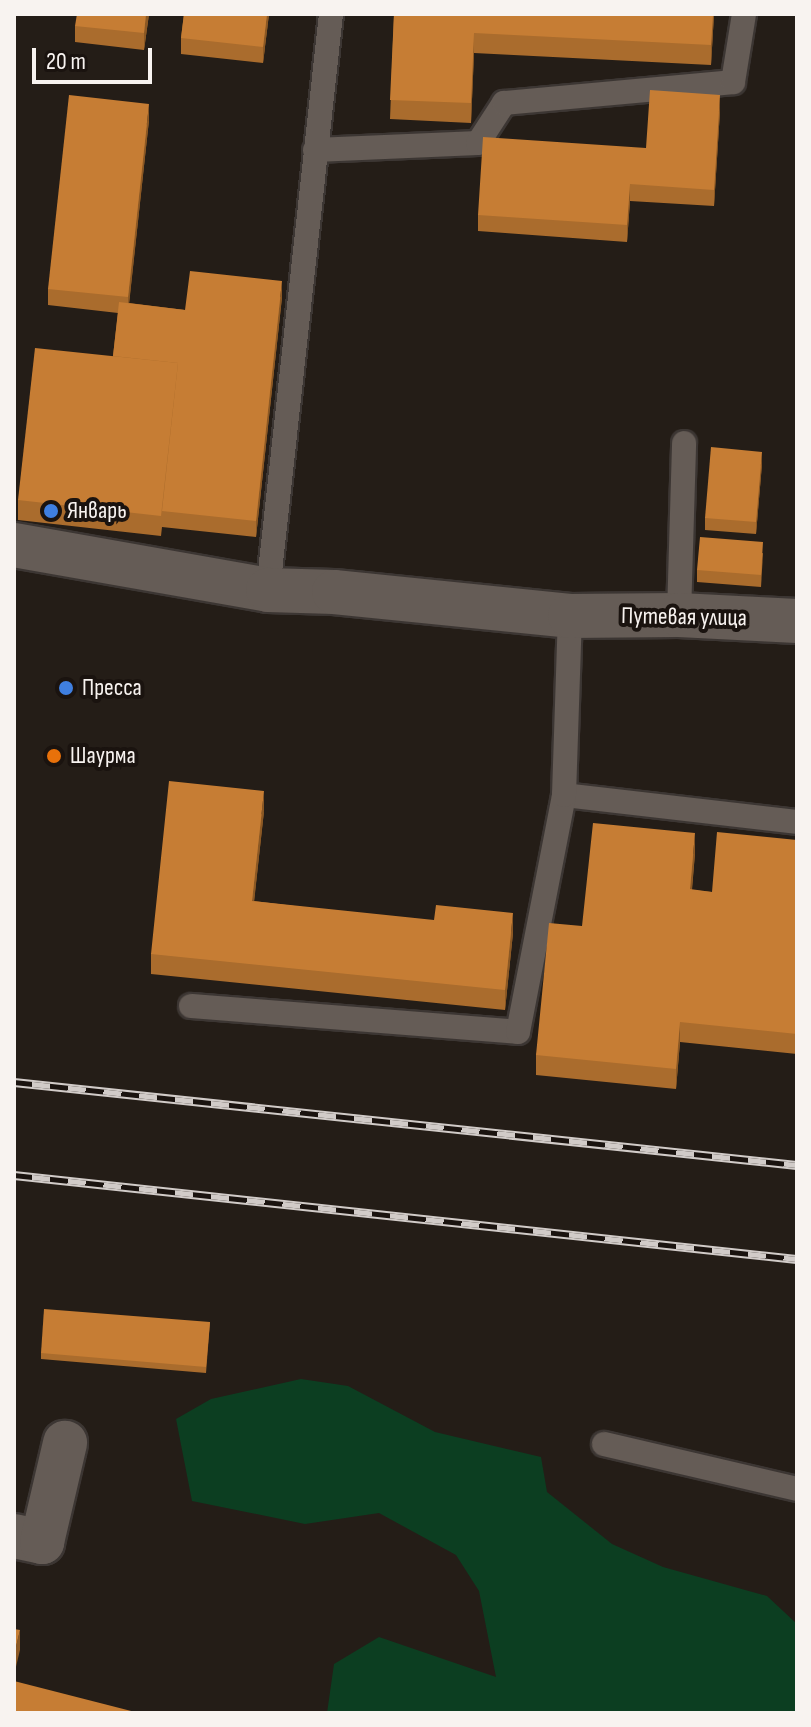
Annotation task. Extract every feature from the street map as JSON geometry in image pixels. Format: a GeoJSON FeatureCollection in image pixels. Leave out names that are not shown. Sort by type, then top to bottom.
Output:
{"type":"FeatureCollection","features":[{"type":"Feature","properties":{"kind":"street","name":"Путевая улица"},"geometry":{"type":"LineString","coordinates":[[14,545],[268,590],[334,592],[570,616],[679,615],[797,621]]}},
{"type":"Feature","properties":{"kind":"street"},"geometry":{"type":"LineString","coordinates":[[14,1536],[42,1542],[65,1443]]}},
{"type":"Feature","properties":{"kind":"lane"},"geometry":{"type":"LineString","coordinates":[[268,590],[331,14]]}},
{"type":"Feature","properties":{"kind":"lane"},"geometry":{"type":"LineString","coordinates":[[315,150],[478,143],[504,103],[733,82],[744,14]]}},
{"type":"Feature","properties":{"kind":"lane"},"geometry":{"type":"LineString","coordinates":[[679,615],[684,443]]}},
{"type":"Feature","properties":{"kind":"lane"},"geometry":{"type":"LineString","coordinates":[[191,1006],[518,1032],[564,795],[570,616]]}},
{"type":"Feature","properties":{"kind":"lane"},"geometry":{"type":"LineString","coordinates":[[564,795],[797,822]]}},
{"type":"Feature","properties":{"kind":"lane"},"geometry":{"type":"LineString","coordinates":[[604,1444],[797,1489]]}},
{"type":"Feature","properties":{"kind":"green space"},"geometry":{"type":"Polygon","coordinates":[[[301,1379],[348,1386],[435,1432],[541,1457],[547,1492],[612,1544],[663,1567],[767,1596],[797,1624],[797,1713],[327,1713],[334,1664],[379,1637],[496,1677],[479,1591],[456,1555],[379,1513],[305,1524],[192,1501],[176,1419],[211,1399],[301,1379]]]}},
{"type":"Feature","properties":{"kind":"building"},"geometry":{"type":"Polygon","coordinates":[[[77,14],[146,14],[144,33],[75,26],[77,14]]]}},
{"type":"Feature","properties":{"kind":"building"},"geometry":{"type":"Polygon","coordinates":[[[184,14],[267,14],[263,47],[181,38],[184,14]]]}},
{"type":"Feature","properties":{"kind":"building"},"geometry":{"type":"Polygon","coordinates":[[[394,14],[713,14],[711,45],[474,33],[471,103],[390,100],[394,14]]]}},
{"type":"Feature","properties":{"kind":"building"},"geometry":{"type":"Polygon","coordinates":[[[650,90],[720,95],[714,190],[630,184],[627,225],[478,215],[483,137],[646,148],[650,90]]]}},
{"type":"Feature","properties":{"kind":"building"},"geometry":{"type":"Polygon","coordinates":[[[69,95],[149,104],[128,297],[48,289],[69,95]]]}},
{"type":"Feature","properties":{"kind":"building"},"geometry":{"type":"Polygon","coordinates":[[[190,271],[282,281],[256,521],[162,511],[178,363],[113,356],[119,302],[185,310],[190,271]]]}},
{"type":"Feature","properties":{"kind":"building"},"geometry":{"type":"Polygon","coordinates":[[[35,348],[178,363],[161,516],[18,500],[35,348]]]}},
{"type":"Feature","properties":{"kind":"building"},"geometry":{"type":"Polygon","coordinates":[[[711,447],[762,452],[756,522],[705,518],[711,447]]]}},
{"type":"Feature","properties":{"kind":"building"},"geometry":{"type":"Polygon","coordinates":[[[700,537],[763,542],[761,575],[697,570],[700,537]]]}},
{"type":"Feature","properties":{"kind":"building"},"geometry":{"type":"Polygon","coordinates":[[[169,781],[264,791],[252,901],[434,920],[436,905],[513,913],[505,990],[151,954],[169,781]]]}},
{"type":"Feature","properties":{"kind":"building"},"geometry":{"type":"Polygon","coordinates":[[[593,823],[695,833],[690,889],[712,892],[717,832],[797,840],[797,1034],[680,1022],[676,1069],[536,1055],[549,923],[582,926],[593,823]]]}},
{"type":"Feature","properties":{"kind":"building"},"geometry":{"type":"Polygon","coordinates":[[[44,1309],[210,1322],[206,1367],[41,1353],[44,1309]]]}},
{"type":"Feature","properties":{"kind":"building"},"geometry":{"type":"Polygon","coordinates":[[[14,1629],[20,1630],[14,1655],[14,1629]]]}},
{"type":"Feature","properties":{"kind":"building"},"geometry":{"type":"Polygon","coordinates":[[[14,1681],[139,1713],[14,1713],[14,1681]]]}},
{"type":"Feature","properties":{"kind":"railway"},"geometry":{"type":"LineString","coordinates":[[14,1082],[797,1165]]}},
{"type":"Feature","properties":{"kind":"railway"},"geometry":{"type":"LineString","coordinates":[[14,1175],[797,1259]]}},
{"type":"Feature","properties":{"kind":"place","name":"Январь"},"geometry":{"type":"Point","coordinates":[51,511]}},
{"type":"Feature","properties":{"kind":"place","name":"Пресса"},"geometry":{"type":"Point","coordinates":[66,688]}},
{"type":"Feature","properties":{"kind":"place","name":"Шаурма"},"geometry":{"type":"Point","coordinates":[54,756]}}]}
